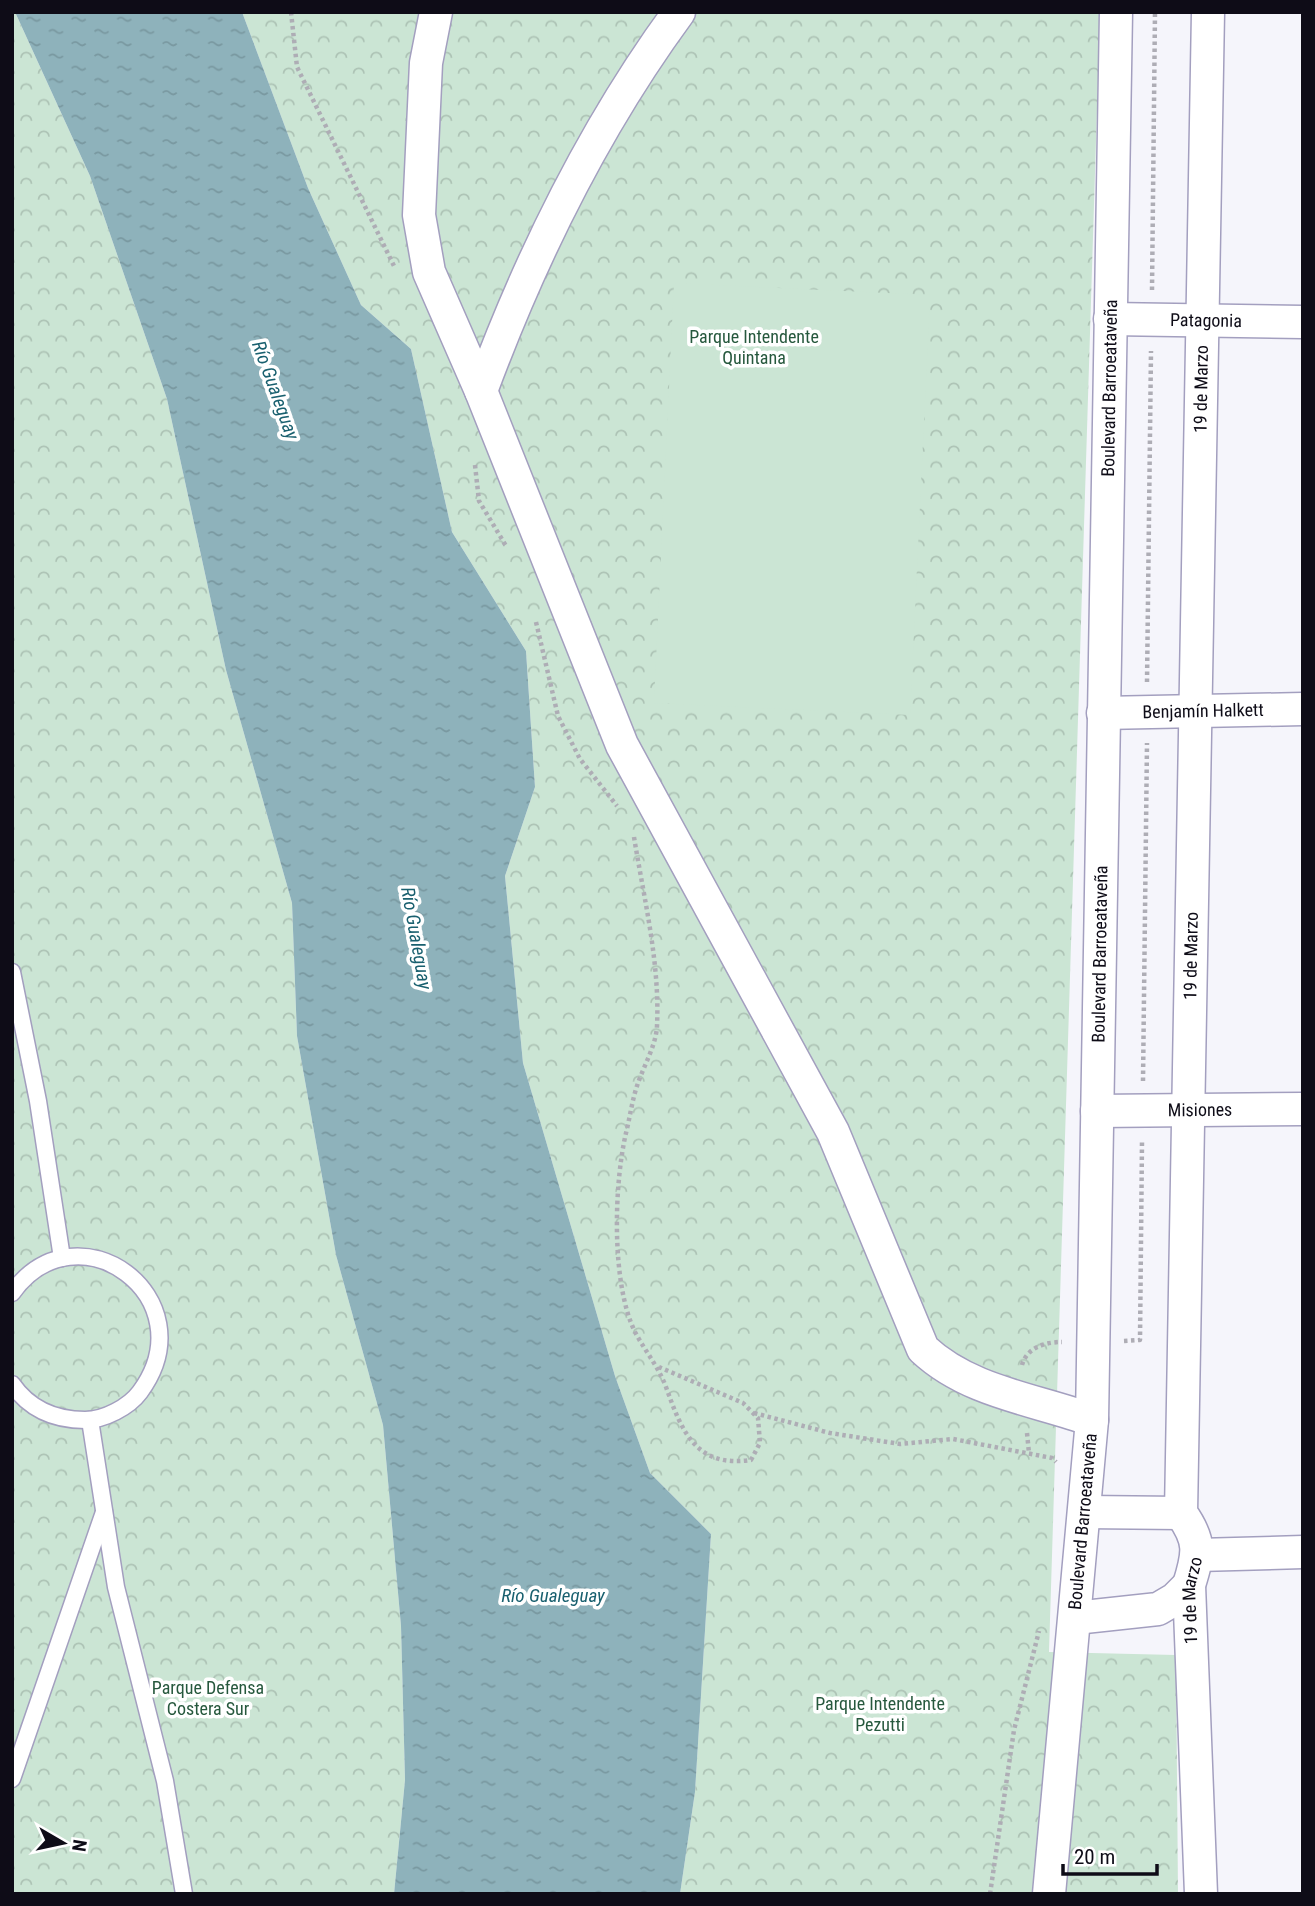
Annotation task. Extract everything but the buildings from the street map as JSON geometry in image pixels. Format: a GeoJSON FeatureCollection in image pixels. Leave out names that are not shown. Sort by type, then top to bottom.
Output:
{"type":"FeatureCollection","features":[{"type":"Feature","properties":{"kind":"street"},"geometry":{"type":"LineString","coordinates":[[436,12],[426,63],[419,215],[429,272],[481,391],[622,746],[833,1132],[923,1349],[943,1368],[972,1383],[1092,1420]]}},
{"type":"Feature","properties":{"kind":"street"},"geometry":{"type":"LineString","coordinates":[[481,391],[512,308],[563,196],[636,71],[679,12]]}},
{"type":"Feature","properties":{"kind":"street","name":"Boulevard Barroeataveña"},"geometry":{"type":"LineString","coordinates":[[1049,1894],[1092,1420],[1116,12]]}},
{"type":"Feature","properties":{"kind":"street","name":"19 de Marzo"},"geometry":{"type":"LineString","coordinates":[[1200,1894],[1189,1585],[1198,1555],[1193,1530],[1181,1513],[1208,12]]}},
{"type":"Feature","properties":{"kind":"street","name":"Patagonia"},"geometry":{"type":"LineString","coordinates":[[1110,319],[1303,322]]}},
{"type":"Feature","properties":{"kind":"street","name":"Benjamín Halkett"},"geometry":{"type":"LineString","coordinates":[[1103,713],[1303,709]]}},
{"type":"Feature","properties":{"kind":"street","name":"Misiones"},"geometry":{"type":"LineString","coordinates":[[1097,1111],[1303,1109]]}},
{"type":"Feature","properties":{"kind":"street"},"geometry":{"type":"LineString","coordinates":[[1085,1512],[1181,1513]]}},
{"type":"Feature","properties":{"kind":"street"},"geometry":{"type":"LineString","coordinates":[[1198,1555],[1303,1552]]}},
{"type":"Feature","properties":{"kind":"street"},"geometry":{"type":"LineString","coordinates":[[1075,1618],[1158,1609],[1175,1600],[1189,1585]]}},
{"type":"Feature","properties":{"kind":"lane"},"geometry":{"type":"LineString","coordinates":[[12,972],[37,1101],[62,1258]]}},
{"type":"Feature","properties":{"kind":"lane"},"geometry":{"type":"LineString","coordinates":[[12,1293],[20,1281],[40,1267],[62,1258],[89,1257],[114,1264],[135,1279],[151,1300],[160,1324],[160,1351],[152,1376],[136,1397],[115,1412],[90,1420],[64,1420],[41,1411],[20,1396],[12,1384]]}},
{"type":"Feature","properties":{"kind":"lane"},"geometry":{"type":"LineString","coordinates":[[90,1420],[106,1506],[116,1587],[165,1780],[184,1894]]}},
{"type":"Feature","properties":{"kind":"lane"},"geometry":{"type":"LineString","coordinates":[[12,1779],[106,1506]]}},
{"type":"Feature","properties":{"kind":"path"},"geometry":{"type":"LineString","coordinates":[[290,12],[297,67],[400,278]]}},
{"type":"Feature","properties":{"kind":"path"},"geometry":{"type":"LineString","coordinates":[[474,456],[479,501],[507,548]]}},
{"type":"Feature","properties":{"kind":"path"},"geometry":{"type":"LineString","coordinates":[[533,611],[549,665],[558,716],[580,759],[624,813]]}},
{"type":"Feature","properties":{"kind":"path"},"geometry":{"type":"LineString","coordinates":[[634,832],[658,982],[657,1030],[636,1088],[624,1141],[618,1201],[618,1247],[624,1289],[635,1331],[659,1367],[680,1426],[705,1455],[731,1463],[751,1460],[760,1443],[758,1418],[743,1403],[659,1367]]}},
{"type":"Feature","properties":{"kind":"path"},"geometry":{"type":"LineString","coordinates":[[753,1413],[830,1433],[900,1444],[953,1439],[1052,1458],[1061,1468]]}},
{"type":"Feature","properties":{"kind":"path"},"geometry":{"type":"LineString","coordinates":[[990,1894],[1014,1730],[1040,1628]]}},
{"type":"Feature","properties":{"kind":"green space","name":"Parque Defensa Costera Sur"},"geometry":{"type":"Polygon","coordinates":[[[12,12],[15,12],[90,176],[167,399],[226,670],[292,903],[297,1036],[336,1255],[383,1425],[401,1626],[405,1780],[394,1894],[12,1894],[12,12]]]}},
{"type":"Feature","properties":{"kind":"green space","name":"Parque Intendente Quintana"},"geometry":{"type":"Polygon","coordinates":[[[242,12],[1100,12],[1049,1652],[1176,1655],[1178,1894],[680,1894],[695,1792],[711,1534],[650,1473],[615,1376],[523,1063],[505,876],[535,787],[526,651],[452,532],[411,349],[361,305],[308,188],[242,12]]]}},
{"type":"Feature","properties":{"kind":"green space"},"geometry":{"type":"Polygon","coordinates":[[[674,283],[930,295],[910,715],[654,703],[674,283]]]}},
{"type":"Feature","properties":{"kind":"water","name":"Río Gualeguay"},"geometry":{"type":"Polygon","coordinates":[[[15,12],[242,12],[308,188],[361,305],[411,349],[452,532],[526,651],[535,787],[505,876],[523,1063],[615,1376],[650,1473],[711,1534],[695,1792],[680,1894],[394,1894],[405,1780],[401,1626],[383,1425],[336,1255],[297,1036],[292,903],[226,670],[167,399],[90,176],[15,12]]]}},
{"type":"Feature","properties":{"kind":"park label","name":"Parque Intendente Pezutti"},"geometry":{"type":"Point","coordinates":[880,1714]}}]}
